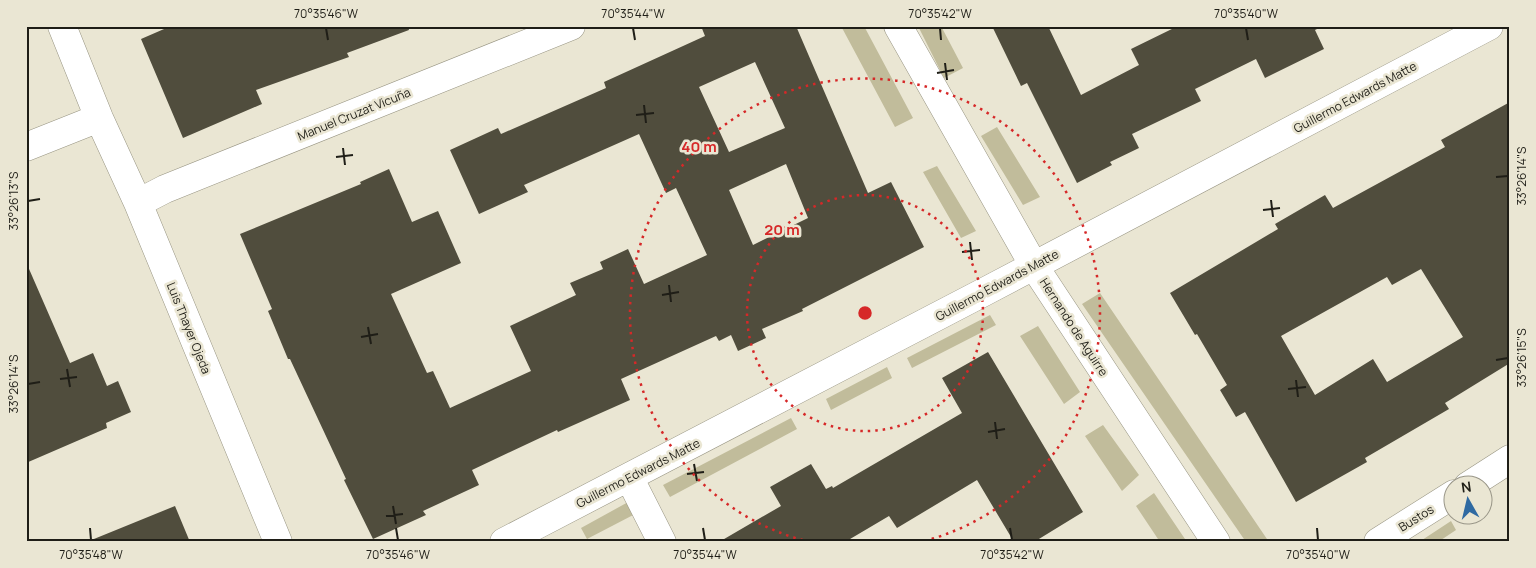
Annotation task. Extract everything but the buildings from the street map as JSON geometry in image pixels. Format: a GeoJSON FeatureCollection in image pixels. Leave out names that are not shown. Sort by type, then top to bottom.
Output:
{"type":"FeatureCollection","features":[{"type":"Feature","properties":{"kind":"street","name":"Luis Thayer Ojeda"},"geometry":{"type":"LineString","coordinates":[[62,26],[99,118],[138,203],[276,541]]}},
{"type":"Feature","properties":{"kind":"street","name":"Manuel Cruzat Vicuña"},"geometry":{"type":"LineString","coordinates":[[138,203],[165,189],[571,26]]}},
{"type":"Feature","properties":{"kind":"street","name":"Hernando de Aguirre"},"geometry":{"type":"LineString","coordinates":[[898,26],[1034,266],[1216,542]]}},
{"type":"Feature","properties":{"kind":"street","name":"Guillermo Edwards Matte"},"geometry":{"type":"LineString","coordinates":[[504,542],[1489,26]]}},
{"type":"Feature","properties":{"kind":"street"},"geometry":{"type":"LineString","coordinates":[[26,148],[99,118]]}},
{"type":"Feature","properties":{"kind":"street"},"geometry":{"type":"LineString","coordinates":[[1484,476],[1510,459]]}},
{"type":"Feature","properties":{"kind":"street"},"geometry":{"type":"LineString","coordinates":[[629,478],[662,542]]}},
{"type":"Feature","properties":{"kind":"street","name":"Bustos"},"geometry":{"type":"LineString","coordinates":[[1378,542],[1444,500]]}},
{"type":"Feature","properties":{"kind":"shaded area"},"geometry":{"type":"Polygon","coordinates":[[[841,26],[864,26],[913,118],[895,127],[841,26]]]}},
{"type":"Feature","properties":{"kind":"shaded area"},"geometry":{"type":"Polygon","coordinates":[[[918,26],[941,26],[963,68],[944,78],[918,26]]]}},
{"type":"Feature","properties":{"kind":"shaded area"},"geometry":{"type":"Polygon","coordinates":[[[997,127],[1040,197],[1023,205],[981,136],[997,127]]]}},
{"type":"Feature","properties":{"kind":"shaded area"},"geometry":{"type":"Polygon","coordinates":[[[937,166],[976,231],[961,238],[923,172],[937,166]]]}},
{"type":"Feature","properties":{"kind":"shaded area"},"geometry":{"type":"Polygon","coordinates":[[[1100,293],[1269,542],[1246,542],[1082,304],[1100,293]]]}},
{"type":"Feature","properties":{"kind":"shaded area"},"geometry":{"type":"Polygon","coordinates":[[[990,315],[996,325],[912,368],[907,358],[990,315]]]}},
{"type":"Feature","properties":{"kind":"shaded area"},"geometry":{"type":"Polygon","coordinates":[[[1038,326],[1080,392],[1064,404],[1020,336],[1038,326]]]}},
{"type":"Feature","properties":{"kind":"shaded area"},"geometry":{"type":"Polygon","coordinates":[[[887,367],[892,378],[831,410],[826,399],[887,367]]]}},
{"type":"Feature","properties":{"kind":"shaded area"},"geometry":{"type":"Polygon","coordinates":[[[791,418],[797,429],[670,497],[663,485],[791,418]]]}},
{"type":"Feature","properties":{"kind":"shaded area"},"geometry":{"type":"Polygon","coordinates":[[[1103,425],[1139,475],[1122,491],[1085,436],[1103,425]]]}},
{"type":"Feature","properties":{"kind":"shaded area"},"geometry":{"type":"Polygon","coordinates":[[[1154,493],[1187,542],[1160,542],[1136,506],[1154,493]]]}},
{"type":"Feature","properties":{"kind":"shaded area"},"geometry":{"type":"Polygon","coordinates":[[[630,501],[637,513],[587,539],[581,528],[630,501]]]}},
{"type":"Feature","properties":{"kind":"shaded area"},"geometry":{"type":"Polygon","coordinates":[[[1444,526],[1454,526],[1456,530],[1438,542],[1419,542],[1444,526]]]}}]}
